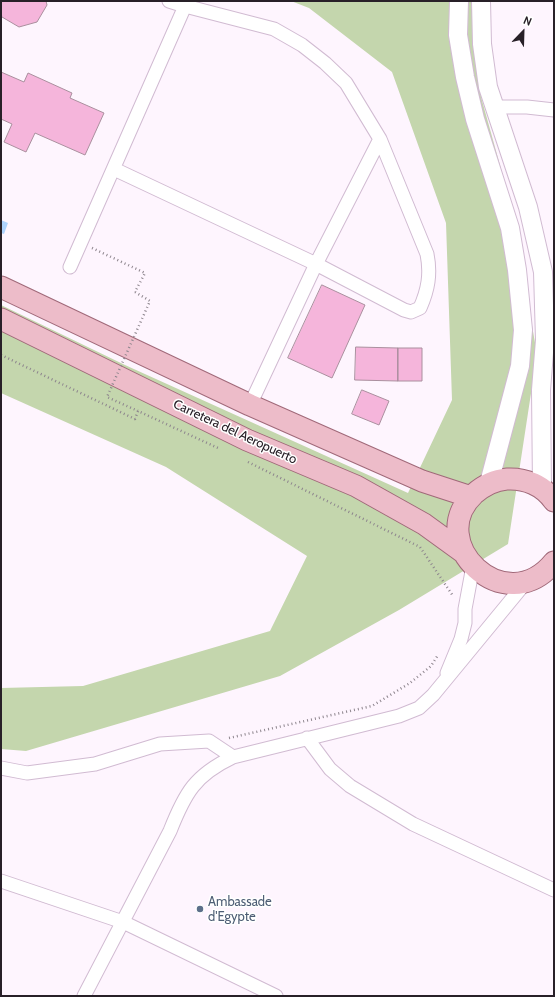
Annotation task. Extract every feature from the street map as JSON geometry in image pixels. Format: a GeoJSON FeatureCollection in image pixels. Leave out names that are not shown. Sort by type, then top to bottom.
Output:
{"type":"FeatureCollection","features":[{"type":"Feature","properties":{"kind":"main road"},"geometry":{"type":"LineString","coordinates":[[458,1],[458,35],[465,77],[475,119],[510,228],[517,270],[523,330],[520,366],[489,483]]}},
{"type":"Feature","properties":{"kind":"main road"},"geometry":{"type":"LineString","coordinates":[[481,1],[485,66],[488,87],[528,207],[543,272],[545,340],[542,390],[548,494]]}},
{"type":"Feature","properties":{"kind":"main road"},"geometry":{"type":"LineString","coordinates":[[1,287],[250,405],[422,481],[471,497]]}},
{"type":"Feature","properties":{"kind":"main road"},"geometry":{"type":"LineString","coordinates":[[20,328],[33,302]]}},
{"type":"Feature","properties":{"kind":"main road","name":"Carretera del Aeropuerto"},"geometry":{"type":"LineString","coordinates":[[1,319],[247,440],[356,486],[424,524],[468,560],[481,574],[503,583],[526,582]]}},
{"type":"Feature","properties":{"kind":"main road"},"geometry":{"type":"LineString","coordinates":[[468,560],[459,534],[459,524],[461,515],[471,497],[489,483],[502,479],[516,479],[530,482],[548,494]]}},
{"type":"Feature","properties":{"kind":"main road"},"geometry":{"type":"LineString","coordinates":[[526,582],[538,577],[552,568]]}},
{"type":"Feature","properties":{"kind":"street"},"geometry":{"type":"LineString","coordinates":[[114,168],[316,264],[404,310],[411,312],[420,308],[427,292],[430,267],[427,254],[380,139],[346,83],[325,63],[302,45],[274,29],[169,1]]}},
{"type":"Feature","properties":{"kind":"street"},"geometry":{"type":"LineString","coordinates":[[70,267],[185,6]]}},
{"type":"Feature","properties":{"kind":"street"},"geometry":{"type":"LineString","coordinates":[[494,107],[527,107],[554,110]]}},
{"type":"Feature","properties":{"kind":"street"},"geometry":{"type":"LineString","coordinates":[[250,405],[316,264],[380,139]]}},
{"type":"Feature","properties":{"kind":"street"},"geometry":{"type":"LineString","coordinates":[[444,680],[461,639],[465,623],[468,560]]}},
{"type":"Feature","properties":{"kind":"street"},"geometry":{"type":"LineString","coordinates":[[84,996],[170,831],[179,808],[194,783],[211,768],[233,757],[399,716],[419,708],[457,666],[526,582]]}},
{"type":"Feature","properties":{"kind":"street"},"geometry":{"type":"LineString","coordinates":[[307,738],[330,769],[350,786],[413,824],[554,890]]}},
{"type":"Feature","properties":{"kind":"street"},"geometry":{"type":"LineString","coordinates":[[1,768],[27,773],[88,765],[160,744],[209,741],[233,757]]}},
{"type":"Feature","properties":{"kind":"street"},"geometry":{"type":"LineString","coordinates":[[1,882],[123,922],[276,996]]}},
{"type":"Feature","properties":{"kind":"path"},"geometry":{"type":"LineString","coordinates":[[81,242],[145,273],[135,292],[150,301],[107,397],[223,450]]}},
{"type":"Feature","properties":{"kind":"path"},"geometry":{"type":"LineString","coordinates":[[1,354],[135,419],[138,412]]}},
{"type":"Feature","properties":{"kind":"path"},"geometry":{"type":"LineString","coordinates":[[244,460],[420,547],[454,598]]}},
{"type":"Feature","properties":{"kind":"path"},"geometry":{"type":"LineString","coordinates":[[209,741],[239,737],[372,706],[410,683],[431,666],[440,650]]}},
{"type":"Feature","properties":{"kind":"green space"},"geometry":{"type":"Polygon","coordinates":[[[291,1],[471,1],[481,97],[510,201],[537,354],[508,544],[399,610],[280,676],[26,751],[1,749],[1,688],[83,686],[270,631],[307,556],[166,467],[1,393],[1,305],[125,365],[408,493],[452,400],[446,223],[392,72],[309,8],[291,1]]]}},
{"type":"Feature","properties":{"kind":"water"},"geometry":{"type":"Polygon","coordinates":[[[1,220],[8,223],[4,234],[1,233],[1,220]]]}},
{"type":"Feature","properties":{"kind":"building"},"geometry":{"type":"Polygon","coordinates":[[[1,1],[46,1],[47,5],[37,22],[19,27],[2,17],[1,1]]]}},
{"type":"Feature","properties":{"kind":"building"},"geometry":{"type":"Polygon","coordinates":[[[1,72],[24,82],[28,73],[72,93],[70,98],[104,113],[85,155],[35,133],[26,152],[4,142],[12,124],[1,119],[1,72]]]}},
{"type":"Feature","properties":{"kind":"building"},"geometry":{"type":"Polygon","coordinates":[[[322,285],[365,305],[332,378],[288,358],[322,285]]]}},
{"type":"Feature","properties":{"kind":"building"},"geometry":{"type":"Polygon","coordinates":[[[356,347],[398,348],[398,381],[355,380],[356,347]]]}},
{"type":"Feature","properties":{"kind":"building"},"geometry":{"type":"Polygon","coordinates":[[[398,348],[422,348],[422,381],[398,381],[398,348]]]}},
{"type":"Feature","properties":{"kind":"building"},"geometry":{"type":"Polygon","coordinates":[[[362,390],[389,401],[379,425],[352,414],[362,390]]]}},
{"type":"Feature","properties":{"kind":"place","name":"Ambassade d'Egypte"},"geometry":{"type":"Point","coordinates":[200,909]}}]}
